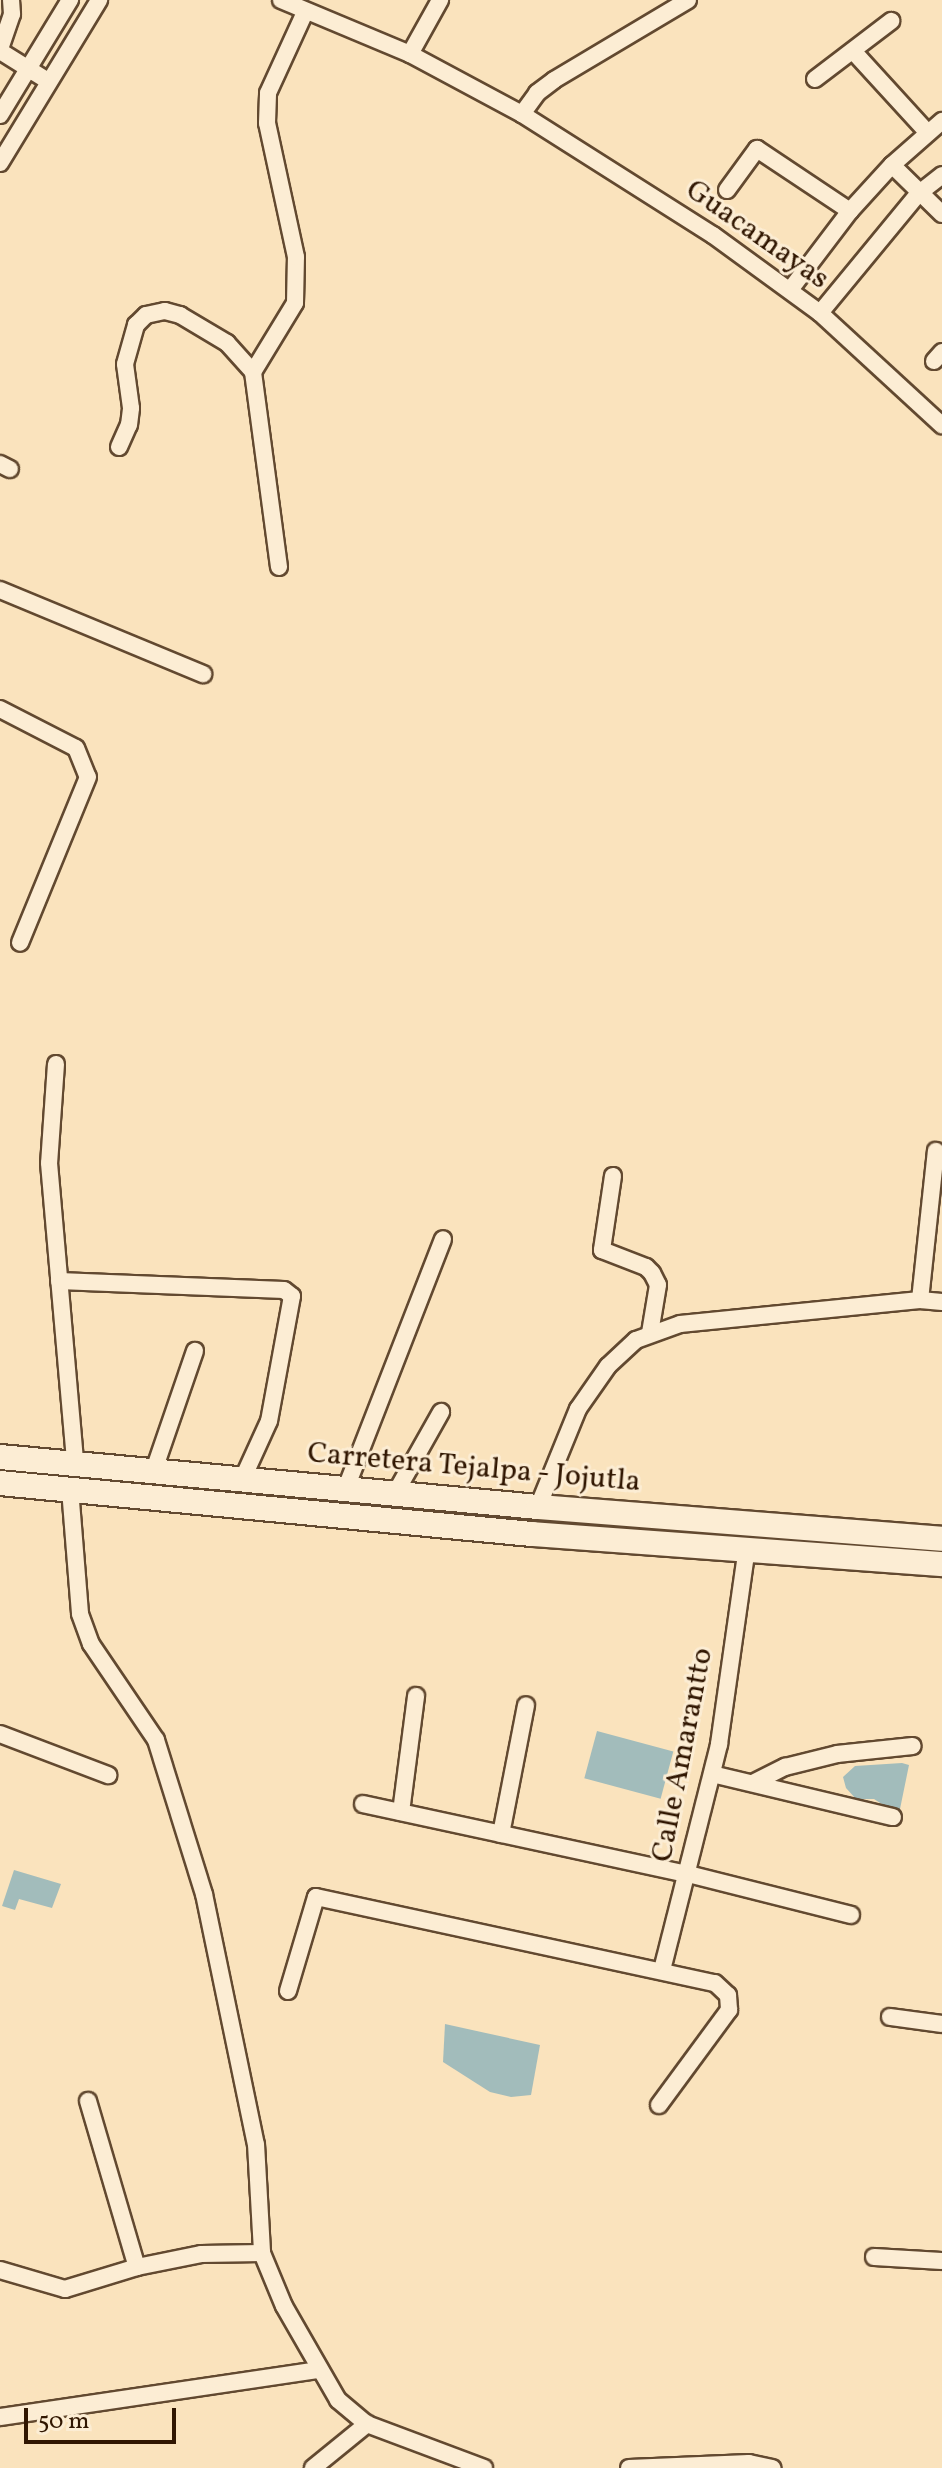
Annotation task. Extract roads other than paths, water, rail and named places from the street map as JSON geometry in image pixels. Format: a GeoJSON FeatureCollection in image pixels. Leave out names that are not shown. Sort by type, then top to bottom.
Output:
{"type":"FeatureCollection","features":[{"type":"Feature","properties":{"kind":"main road","name":"Carretera Tejalpa - Jojutla"},"geometry":{"type":"LineString","coordinates":[[0,1457],[538,1507],[942,1539]]}},
{"type":"Feature","properties":{"kind":"main road","name":"Carretera Tejalpa - Jojutla"},"geometry":{"type":"LineString","coordinates":[[0,1483],[532,1534],[747,1547],[942,1564]]}},
{"type":"Feature","properties":{"kind":"main road"},"geometry":{"type":"LineString","coordinates":[[371,1518],[385,1491]]}},
{"type":"Feature","properties":{"kind":"street"},"geometry":{"type":"LineString","coordinates":[[11,0],[12,14],[0,50],[48,81]]}},
{"type":"Feature","properties":{"kind":"street"},"geometry":{"type":"LineString","coordinates":[[0,115],[70,0]]}},
{"type":"Feature","properties":{"kind":"street"},"geometry":{"type":"LineString","coordinates":[[0,163],[99,0]]}},
{"type":"Feature","properties":{"kind":"street","name":"Guacamayas"},"geometry":{"type":"LineString","coordinates":[[281,0],[410,54],[522,114],[713,235],[820,313],[942,425]]}},
{"type":"Feature","properties":{"kind":"street"},"geometry":{"type":"LineString","coordinates":[[410,54],[440,0]]}},
{"type":"Feature","properties":{"kind":"street"},"geometry":{"type":"LineString","coordinates":[[522,114],[537,93],[554,80],[688,0]]}},
{"type":"Feature","properties":{"kind":"street"},"geometry":{"type":"LineString","coordinates":[[253,372],[295,303],[298,280],[267,123],[268,93],[305,12]]}},
{"type":"Feature","properties":{"kind":"street"},"geometry":{"type":"LineString","coordinates":[[815,79],[891,21]]}},
{"type":"Feature","properties":{"kind":"street"},"geometry":{"type":"LineString","coordinates":[[853,51],[927,132]]}},
{"type":"Feature","properties":{"kind":"street"},"geometry":{"type":"LineString","coordinates":[[790,290],[850,211],[892,165],[942,121]]}},
{"type":"Feature","properties":{"kind":"street"},"geometry":{"type":"LineString","coordinates":[[727,190],[757,149],[850,211]]}},
{"type":"Feature","properties":{"kind":"street"},"geometry":{"type":"LineString","coordinates":[[892,165],[918,194],[942,214]]}},
{"type":"Feature","properties":{"kind":"street"},"geometry":{"type":"LineString","coordinates":[[820,313],[918,194],[942,175]]}},
{"type":"Feature","properties":{"kind":"street"},"geometry":{"type":"LineString","coordinates":[[119,447],[129,425],[131,408],[125,364],[136,325],[146,315],[165,311],[180,315],[227,343],[253,372],[279,567]]}},
{"type":"Feature","properties":{"kind":"street"},"geometry":{"type":"LineString","coordinates":[[0,590],[203,674]]}},
{"type":"Feature","properties":{"kind":"street"},"geometry":{"type":"LineString","coordinates":[[0,709],[76,748],[88,777],[20,943]]}},
{"type":"Feature","properties":{"kind":"street"},"geometry":{"type":"LineString","coordinates":[[56,1064],[49,1163],[75,1463]]}},
{"type":"Feature","properties":{"kind":"street"},"geometry":{"type":"LineString","coordinates":[[920,1300],[936,1151]]}},
{"type":"Feature","properties":{"kind":"street"},"geometry":{"type":"LineString","coordinates":[[613,1176],[601,1244],[607,1254],[646,1267],[652,1273],[658,1285],[650,1333]]}},
{"type":"Feature","properties":{"kind":"street"},"geometry":{"type":"LineString","coordinates":[[346,1488],[443,1239]]}},
{"type":"Feature","properties":{"kind":"street"},"geometry":{"type":"LineString","coordinates":[[59,1281],[284,1290],[292,1296],[269,1421],[243,1478]]}},
{"type":"Feature","properties":{"kind":"street"},"geometry":{"type":"LineString","coordinates":[[538,1507],[578,1409],[608,1366],[636,1340],[680,1324],[920,1300],[942,1302]]}},
{"type":"Feature","properties":{"kind":"street"},"geometry":{"type":"LineString","coordinates":[[154,1470],[195,1351]]}},
{"type":"Feature","properties":{"kind":"street"},"geometry":{"type":"LineString","coordinates":[[385,1491],[441,1412]]}},
{"type":"Feature","properties":{"kind":"street"},"geometry":{"type":"LineString","coordinates":[[70,1489],[80,1614],[91,1644],[156,1740],[204,1894],[256,2144],[262,2253],[284,2306],[338,2400],[367,2424],[484,2468]]}},
{"type":"Feature","properties":{"kind":"street","name":"Calle Amarantto"},"geometry":{"type":"LineString","coordinates":[[662,1970],[712,1774],[747,1547]]}},
{"type":"Feature","properties":{"kind":"street"},"geometry":{"type":"LineString","coordinates":[[401,1812],[416,1696]]}},
{"type":"Feature","properties":{"kind":"street"},"geometry":{"type":"LineString","coordinates":[[501,1834],[526,1705]]}},
{"type":"Feature","properties":{"kind":"street"},"geometry":{"type":"LineString","coordinates":[[0,1734],[108,1775]]}},
{"type":"Feature","properties":{"kind":"street"},"geometry":{"type":"LineString","coordinates":[[755,1782],[785,1767],[837,1754],[913,1746]]}},
{"type":"Feature","properties":{"kind":"street"},"geometry":{"type":"LineString","coordinates":[[712,1774],[893,1817]]}},
{"type":"Feature","properties":{"kind":"street"},"geometry":{"type":"LineString","coordinates":[[363,1804],[688,1874],[851,1915]]}},
{"type":"Feature","properties":{"kind":"street"},"geometry":{"type":"LineString","coordinates":[[288,1991],[316,1897],[715,1983],[728,1995],[729,2010],[659,2105]]}},
{"type":"Feature","properties":{"kind":"street"},"geometry":{"type":"LineString","coordinates":[[890,2017],[942,2024]]}},
{"type":"Feature","properties":{"kind":"street"},"geometry":{"type":"LineString","coordinates":[[88,2101],[137,2267]]}},
{"type":"Feature","properties":{"kind":"street"},"geometry":{"type":"LineString","coordinates":[[0,2270],[65,2289],[137,2267],[201,2254],[262,2253]]}},
{"type":"Feature","properties":{"kind":"street"},"geometry":{"type":"LineString","coordinates":[[874,2257],[942,2261]]}},
{"type":"Feature","properties":{"kind":"street"},"geometry":{"type":"LineString","coordinates":[[0,2417],[320,2370]]}},
{"type":"Feature","properties":{"kind":"street"},"geometry":{"type":"LineString","coordinates":[[313,2468],[367,2424]]}},
{"type":"Feature","properties":{"kind":"street"},"geometry":{"type":"LineString","coordinates":[[629,2468],[749,2463],[772,2468]]}},
{"type":"Feature","properties":{"kind":"water"},"geometry":{"type":"Polygon","coordinates":[[[597,1731],[673,1751],[661,1799],[584,1778],[597,1731]]]}},
{"type":"Feature","properties":{"kind":"water"},"geometry":{"type":"Polygon","coordinates":[[[909,1765],[900,1809],[888,1808],[874,1799],[856,1799],[846,1788],[843,1777],[855,1766],[909,1765]]]}},
{"type":"Feature","properties":{"kind":"water"},"geometry":{"type":"Polygon","coordinates":[[[14,1870],[61,1884],[52,1908],[19,1899],[15,1910],[2,1906],[14,1870]]]}},
{"type":"Feature","properties":{"kind":"water"},"geometry":{"type":"Polygon","coordinates":[[[445,2024],[540,2045],[531,2095],[511,2097],[490,2092],[443,2062],[445,2024]]]}}]}
